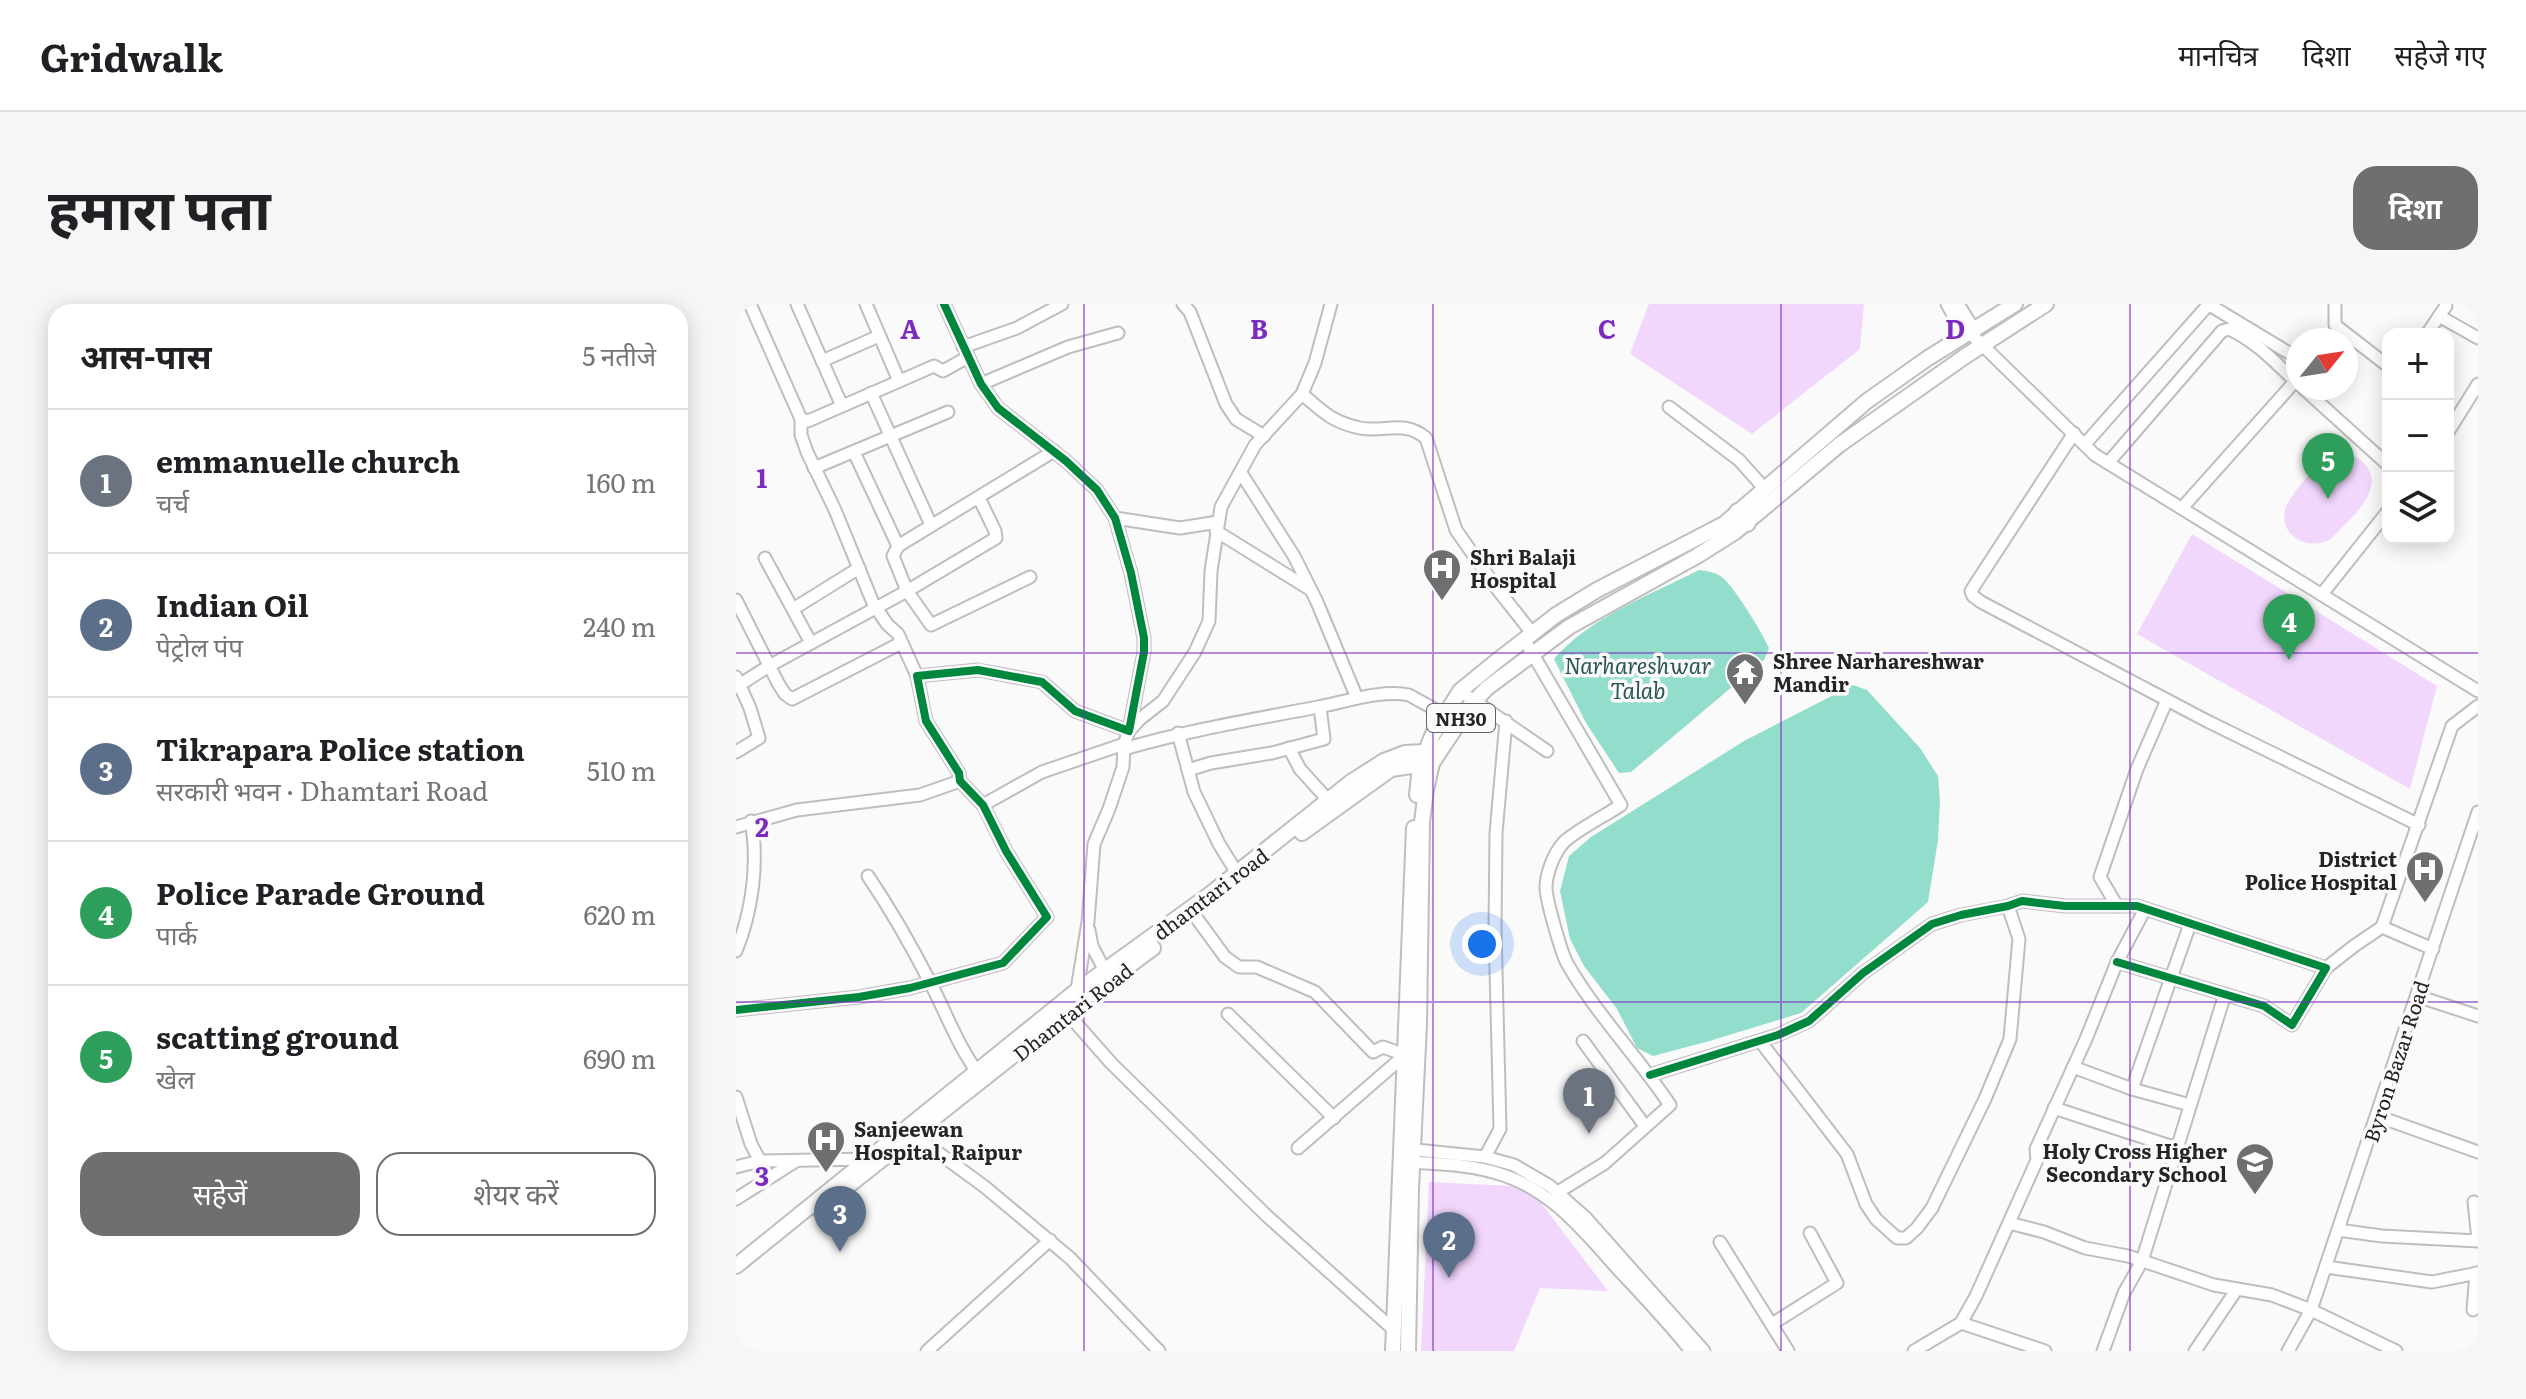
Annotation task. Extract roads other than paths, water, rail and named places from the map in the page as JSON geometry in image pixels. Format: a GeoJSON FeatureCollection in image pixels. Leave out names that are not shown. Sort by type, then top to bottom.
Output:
{"type":"FeatureCollection","features":[{"type":"Feature","properties":{"kind":"main road","name":"NH30"},"geometry":{"type":"LineString","coordinates":[[1408,1351],[1405,1055],[1411,855],[1428,760],[1452,718],[1460,691],[1556,615],[1597,590],[1742,517],[1765,489],[1867,401],[1928,358],[2015,304]]}},
{"type":"Feature","properties":{"kind":"main road","name":"NH30"},"geometry":{"type":"LineString","coordinates":[[1452,718],[1569,627],[1697,556],[1742,517],[1839,445],[2046,304]]}},
{"type":"Feature","properties":{"kind":"main road","name":"dhamtari road"},"geometry":{"type":"LineString","coordinates":[[736,1266],[1073,1003],[1105,971],[1237,873],[1328,800],[1384,761],[1405,753],[1428,760]]}},
{"type":"Feature","properties":{"kind":"main road","name":"NH30"},"geometry":{"type":"LineString","coordinates":[[1393,1351],[1419,1024],[1422,822],[1428,760]]}},
{"type":"Feature","properties":{"kind":"main road","name":"Dhamtari Road"},"geometry":{"type":"LineString","coordinates":[[736,1278],[870,1163],[914,1135],[980,1076],[1073,1003],[1195,916],[1383,774],[1428,760]]}},
{"type":"Feature","properties":{"kind":"street"},"geometry":{"type":"LineString","coordinates":[[736,1010],[859,997],[931,984],[1003,963],[1047,917],[1006,851],[983,805],[960,781],[959,773],[926,721],[917,676],[898,634],[876,609],[814,468],[801,435],[801,419],[750,304]]}},
{"type":"Feature","properties":{"kind":"street"},"geometry":{"type":"LineString","coordinates":[[797,304],[842,406]]}},
{"type":"Feature","properties":{"kind":"street"},"geometry":{"type":"LineString","coordinates":[[866,304],[899,381]]}},
{"type":"Feature","properties":{"kind":"street"},"geometry":{"type":"LineString","coordinates":[[944,304],[981,384],[998,408],[1054,451],[1097,490],[1115,518],[1131,573],[1144,638],[1139,684],[1124,747],[1123,767],[1094,844],[1088,922],[1073,1003],[1111,1063],[1267,1216],[1394,1330]]}},
{"type":"Feature","properties":{"kind":"street"},"geometry":{"type":"LineString","coordinates":[[801,419],[808,421],[934,366],[943,371],[965,352],[1062,304]]}},
{"type":"Feature","properties":{"kind":"street"},"geometry":{"type":"LineString","coordinates":[[1183,304],[1190,312],[1226,404],[1236,419],[1264,436]]}},
{"type":"Feature","properties":{"kind":"street"},"geometry":{"type":"LineString","coordinates":[[1129,731],[1163,701],[1195,652],[1209,621],[1221,507],[1255,445],[1302,394],[1315,363],[1331,304]]}},
{"type":"Feature","properties":{"kind":"street"},"geometry":{"type":"LineString","coordinates":[[1947,304],[1960,327],[1970,333],[2095,455],[2478,691]]}},
{"type":"Feature","properties":{"kind":"street"},"geometry":{"type":"LineString","coordinates":[[1958,304],[1970,323],[1970,333]]}},
{"type":"Feature","properties":{"kind":"street"},"geometry":{"type":"LineString","coordinates":[[2085,444],[2209,304],[2286,351]]}},
{"type":"Feature","properties":{"kind":"street"},"geometry":{"type":"LineString","coordinates":[[2335,304],[2335,328]]}},
{"type":"Feature","properties":{"kind":"street"},"geometry":{"type":"LineString","coordinates":[[2431,328],[2442,311],[2478,338]]}},
{"type":"Feature","properties":{"kind":"street"},"geometry":{"type":"LineString","coordinates":[[2108,463],[2222,331],[2229,329],[2240,334],[2268,353],[2286,371]]}},
{"type":"Feature","properties":{"kind":"street"},"geometry":{"type":"LineString","coordinates":[[981,384],[1068,347],[1118,333]]}},
{"type":"Feature","properties":{"kind":"street"},"geometry":{"type":"LineString","coordinates":[[822,361],[879,336]]}},
{"type":"Feature","properties":{"kind":"street"},"geometry":{"type":"LineString","coordinates":[[2358,348],[2382,362]]}},
{"type":"Feature","properties":{"kind":"street"},"geometry":{"type":"LineString","coordinates":[[2454,422],[2478,384]]}},
{"type":"Feature","properties":{"kind":"street"},"geometry":{"type":"LineString","coordinates":[[871,393],[931,525]]}},
{"type":"Feature","properties":{"kind":"street"},"geometry":{"type":"LineString","coordinates":[[1302,394],[1329,418],[1363,428],[1416,429],[1426,438],[1456,530],[1528,636],[1532,654],[1621,805],[1564,843],[1552,862],[1546,889],[1565,962],[1670,1105],[1605,1163],[1558,1192]]}},
{"type":"Feature","properties":{"kind":"street"},"geometry":{"type":"LineString","coordinates":[[2182,508],[2286,396]]}},
{"type":"Feature","properties":{"kind":"street"},"geometry":{"type":"LineString","coordinates":[[2317,400],[2382,460]]}},
{"type":"Feature","properties":{"kind":"street"},"geometry":{"type":"LineString","coordinates":[[1669,407],[1739,460],[1765,489]]}},
{"type":"Feature","properties":{"kind":"street"},"geometry":{"type":"LineString","coordinates":[[814,468],[948,412]]}},
{"type":"Feature","properties":{"kind":"street"},"geometry":{"type":"LineString","coordinates":[[2074,433],[1971,591],[1981,602],[2167,700],[2419,825]]}},
{"type":"Feature","properties":{"kind":"street"},"geometry":{"type":"LineString","coordinates":[[1030,577],[931,625],[907,591],[893,556],[898,546],[1054,451]]}},
{"type":"Feature","properties":{"kind":"street"},"geometry":{"type":"LineString","coordinates":[[854,452],[898,546]]}},
{"type":"Feature","properties":{"kind":"street"},"geometry":{"type":"LineString","coordinates":[[1241,473],[1294,556],[1357,698]]}},
{"type":"Feature","properties":{"kind":"street"},"geometry":{"type":"LineString","coordinates":[[736,752],[759,738],[737,683],[876,609],[996,538],[979,498]]}},
{"type":"Feature","properties":{"kind":"street"},"geometry":{"type":"LineString","coordinates":[[1115,518],[1180,528],[1217,526],[1311,590]]}},
{"type":"Feature","properties":{"kind":"street"},"geometry":{"type":"LineString","coordinates":[[2322,594],[2382,519]]}},
{"type":"Feature","properties":{"kind":"street"},"geometry":{"type":"LineString","coordinates":[[765,558],[811,643]]}},
{"type":"Feature","properties":{"kind":"street"},"geometry":{"type":"LineString","coordinates":[[793,609],[859,568]]}},
{"type":"Feature","properties":{"kind":"street"},"geometry":{"type":"LineString","coordinates":[[736,600],[769,666],[785,694],[792,699],[901,643]]}},
{"type":"Feature","properties":{"kind":"street"},"geometry":{"type":"LineString","coordinates":[[917,676],[978,670],[1042,682],[1075,711],[1129,731]]}},
{"type":"Feature","properties":{"kind":"street"},"geometry":{"type":"LineString","coordinates":[[1460,691],[1547,751]]}},
{"type":"Feature","properties":{"kind":"street"},"geometry":{"type":"LineString","coordinates":[[983,805],[1042,772],[1124,747],[1178,733],[1357,698],[1400,693],[1452,718]]}},
{"type":"Feature","properties":{"kind":"street"},"geometry":{"type":"LineString","coordinates":[[2117,906],[2100,877],[2137,769],[2167,700]]}},
{"type":"Feature","properties":{"kind":"street"},"geometry":{"type":"LineString","coordinates":[[2117,962],[2264,1006],[2292,1025],[2326,968],[2382,927],[2452,726],[2478,706]]}},
{"type":"Feature","properties":{"kind":"street"},"geometry":{"type":"LineString","coordinates":[[1188,770],[1324,739],[1320,707]]}},
{"type":"Feature","properties":{"kind":"street"},"geometry":{"type":"LineString","coordinates":[[1485,1157],[1500,1129],[1496,833],[1506,721]]}},
{"type":"Feature","properties":{"kind":"street"},"geometry":{"type":"LineString","coordinates":[[1178,733],[1194,792],[1237,873]]}},
{"type":"Feature","properties":{"kind":"street"},"geometry":{"type":"LineString","coordinates":[[1289,748],[1300,769],[1328,800]]}},
{"type":"Feature","properties":{"kind":"street"},"geometry":{"type":"LineString","coordinates":[[736,827],[797,810],[920,795],[960,781]]}},
{"type":"Feature","properties":{"kind":"street","name":"Byron Bazar Road"},"geometry":{"type":"LineString","coordinates":[[2288,1351],[2311,1310],[2478,812]]}},
{"type":"Feature","properties":{"kind":"street"},"geometry":{"type":"LineString","coordinates":[[736,951],[754,879],[751,821]]}},
{"type":"Feature","properties":{"kind":"street"},"geometry":{"type":"LineString","coordinates":[[868,876],[882,896],[931,984],[957,1039],[980,1076]]}},
{"type":"Feature","properties":{"kind":"street"},"geometry":{"type":"LineString","coordinates":[[1650,1075],[1778,1035],[1809,1021],[1863,973],[1932,924],[2022,901],[2065,906],[2137,906],[2326,968]]}},
{"type":"Feature","properties":{"kind":"street"},"geometry":{"type":"LineString","coordinates":[[1760,1041],[1847,1154],[1866,1204],[1876,1219],[1897,1238],[1906,1238],[1932,1208],[1985,1099],[2010,1039],[2019,939],[2008,906]]}},
{"type":"Feature","properties":{"kind":"street"},"geometry":{"type":"LineString","coordinates":[[1914,1351],[1961,1323],[1976,1296],[2037,1160],[2036,1149],[2117,962],[2145,909]]}},
{"type":"Feature","properties":{"kind":"street"},"geometry":{"type":"LineString","coordinates":[[1195,916],[1225,957],[1239,967],[1257,967],[1315,992],[1373,1052],[1383,1047],[1405,1055],[1298,1148]]}},
{"type":"Feature","properties":{"kind":"street"},"geometry":{"type":"LineString","coordinates":[[1088,922],[1092,946],[1105,971]]}},
{"type":"Feature","properties":{"kind":"street"},"geometry":{"type":"LineString","coordinates":[[2132,1089],[2190,924]]}},
{"type":"Feature","properties":{"kind":"street"},"geometry":{"type":"LineString","coordinates":[[2382,927],[2433,949]]}},
{"type":"Feature","properties":{"kind":"street"},"geometry":{"type":"LineString","coordinates":[[2103,1351],[2124,1293],[2142,1261],[2225,994]]}},
{"type":"Feature","properties":{"kind":"street"},"geometry":{"type":"LineString","coordinates":[[2417,996],[2478,1016]]}},
{"type":"Feature","properties":{"kind":"street"},"geometry":{"type":"LineString","coordinates":[[1228,1014],[1334,1118]]}},
{"type":"Feature","properties":{"kind":"street"},"geometry":{"type":"LineString","coordinates":[[1583,1041],[1645,1126]]}},
{"type":"Feature","properties":{"kind":"street"},"geometry":{"type":"LineString","coordinates":[[2073,1067],[2132,1089],[2190,1105]]}},
{"type":"Feature","properties":{"kind":"street"},"geometry":{"type":"LineString","coordinates":[[736,1097],[741,1133],[760,1161]]}},
{"type":"Feature","properties":{"kind":"street"},"geometry":{"type":"LineString","coordinates":[[2054,1108],[2176,1148]]}},
{"type":"Feature","properties":{"kind":"street"},"geometry":{"type":"LineString","coordinates":[[2377,1116],[2478,1152]]}},
{"type":"Feature","properties":{"kind":"street"},"geometry":{"type":"LineString","coordinates":[[914,1135],[1050,1240],[1159,1351]]}},
{"type":"Feature","properties":{"kind":"street"},"geometry":{"type":"LineString","coordinates":[[1407,1155],[1485,1157],[1525,1170],[1558,1192],[1585,1217],[1704,1351]]}},
{"type":"Feature","properties":{"kind":"street"},"geometry":{"type":"LineString","coordinates":[[1407,1155],[1470,1165],[1506,1176],[1549,1200],[1594,1241],[1691,1351]]}},
{"type":"Feature","properties":{"kind":"street"},"geometry":{"type":"LineString","coordinates":[[736,1199],[796,1160]]}},
{"type":"Feature","properties":{"kind":"street"},"geometry":{"type":"LineString","coordinates":[[736,1167],[760,1161],[870,1163]]}},
{"type":"Feature","properties":{"kind":"street"},"geometry":{"type":"LineString","coordinates":[[2338,1230],[2382,1236],[2478,1240],[2474,1202]]}},
{"type":"Feature","properties":{"kind":"street"},"geometry":{"type":"LineString","coordinates":[[2009,1223],[2085,1248],[2128,1256],[2214,1285],[2272,1295],[2396,1351]]}},
{"type":"Feature","properties":{"kind":"street"},"geometry":{"type":"LineString","coordinates":[[1772,1324],[1837,1283],[1810,1233]]}},
{"type":"Feature","properties":{"kind":"street"},"geometry":{"type":"LineString","coordinates":[[927,1351],[1050,1240]]}},
{"type":"Feature","properties":{"kind":"street"},"geometry":{"type":"LineString","coordinates":[[1720,1242],[1788,1351]]}},
{"type":"Feature","properties":{"kind":"street"},"geometry":{"type":"LineString","coordinates":[[2326,1267],[2432,1282],[2477,1273],[2473,1310]]}},
{"type":"Feature","properties":{"kind":"street"},"geometry":{"type":"LineString","coordinates":[[2195,1351],[2237,1289]]}},
{"type":"Feature","properties":{"kind":"street"},"geometry":{"type":"LineString","coordinates":[[1961,1323],[2045,1351]]}},
{"type":"Feature","properties":{"kind":"water","name":"Narhareshwar Talab"},"geometry":{"type":"Polygon","coordinates":[[[1699,570],[1717,574],[1729,584],[1769,648],[1764,660],[1631,772],[1619,773],[1586,723],[1554,659],[1603,619],[1699,570]]]}},
{"type":"Feature","properties":{"kind":"water"},"geometry":{"type":"Polygon","coordinates":[[[1853,685],[1867,690],[1920,748],[1938,776],[1938,840],[1928,902],[1801,1013],[1653,1056],[1637,1048],[1617,1009],[1584,966],[1570,939],[1560,891],[1569,856],[1591,837],[1744,741],[1853,685]]]}},
{"type":"Feature","properties":{"kind":"place","name":"scatting ground"},"geometry":{"type":"Point","coordinates":[2328,499]}},
{"type":"Feature","properties":{"kind":"place","name":"Shri Balaji Hospital"},"geometry":{"type":"Point","coordinates":[1442,602]}},
{"type":"Feature","properties":{"kind":"place","name":"Police Parade Ground"},"geometry":{"type":"Point","coordinates":[2289,660]}},
{"type":"Feature","properties":{"kind":"place","name":"Shree Narhareshwar Mandir"},"geometry":{"type":"Point","coordinates":[1745,706]}},
{"type":"Feature","properties":{"kind":"place","name":"District Police Hospital"},"geometry":{"type":"Point","coordinates":[2425,904]}},
{"type":"Feature","properties":{"kind":"place","name":"emmanuelle church"},"geometry":{"type":"Point","coordinates":[1589,1134]}},
{"type":"Feature","properties":{"kind":"place","name":"Sanjeewan Hospital, Raipur"},"geometry":{"type":"Point","coordinates":[826,1174]}},
{"type":"Feature","properties":{"kind":"place","name":"Holy Cross Higher Secondary School"},"geometry":{"type":"Point","coordinates":[2255,1196]}},
{"type":"Feature","properties":{"kind":"place","name":"Tikrapara Police station"},"geometry":{"type":"Point","coordinates":[840,1252]}},
{"type":"Feature","properties":{"kind":"place","name":"Indian Oil"},"geometry":{"type":"Point","coordinates":[1449,1278]}}]}
